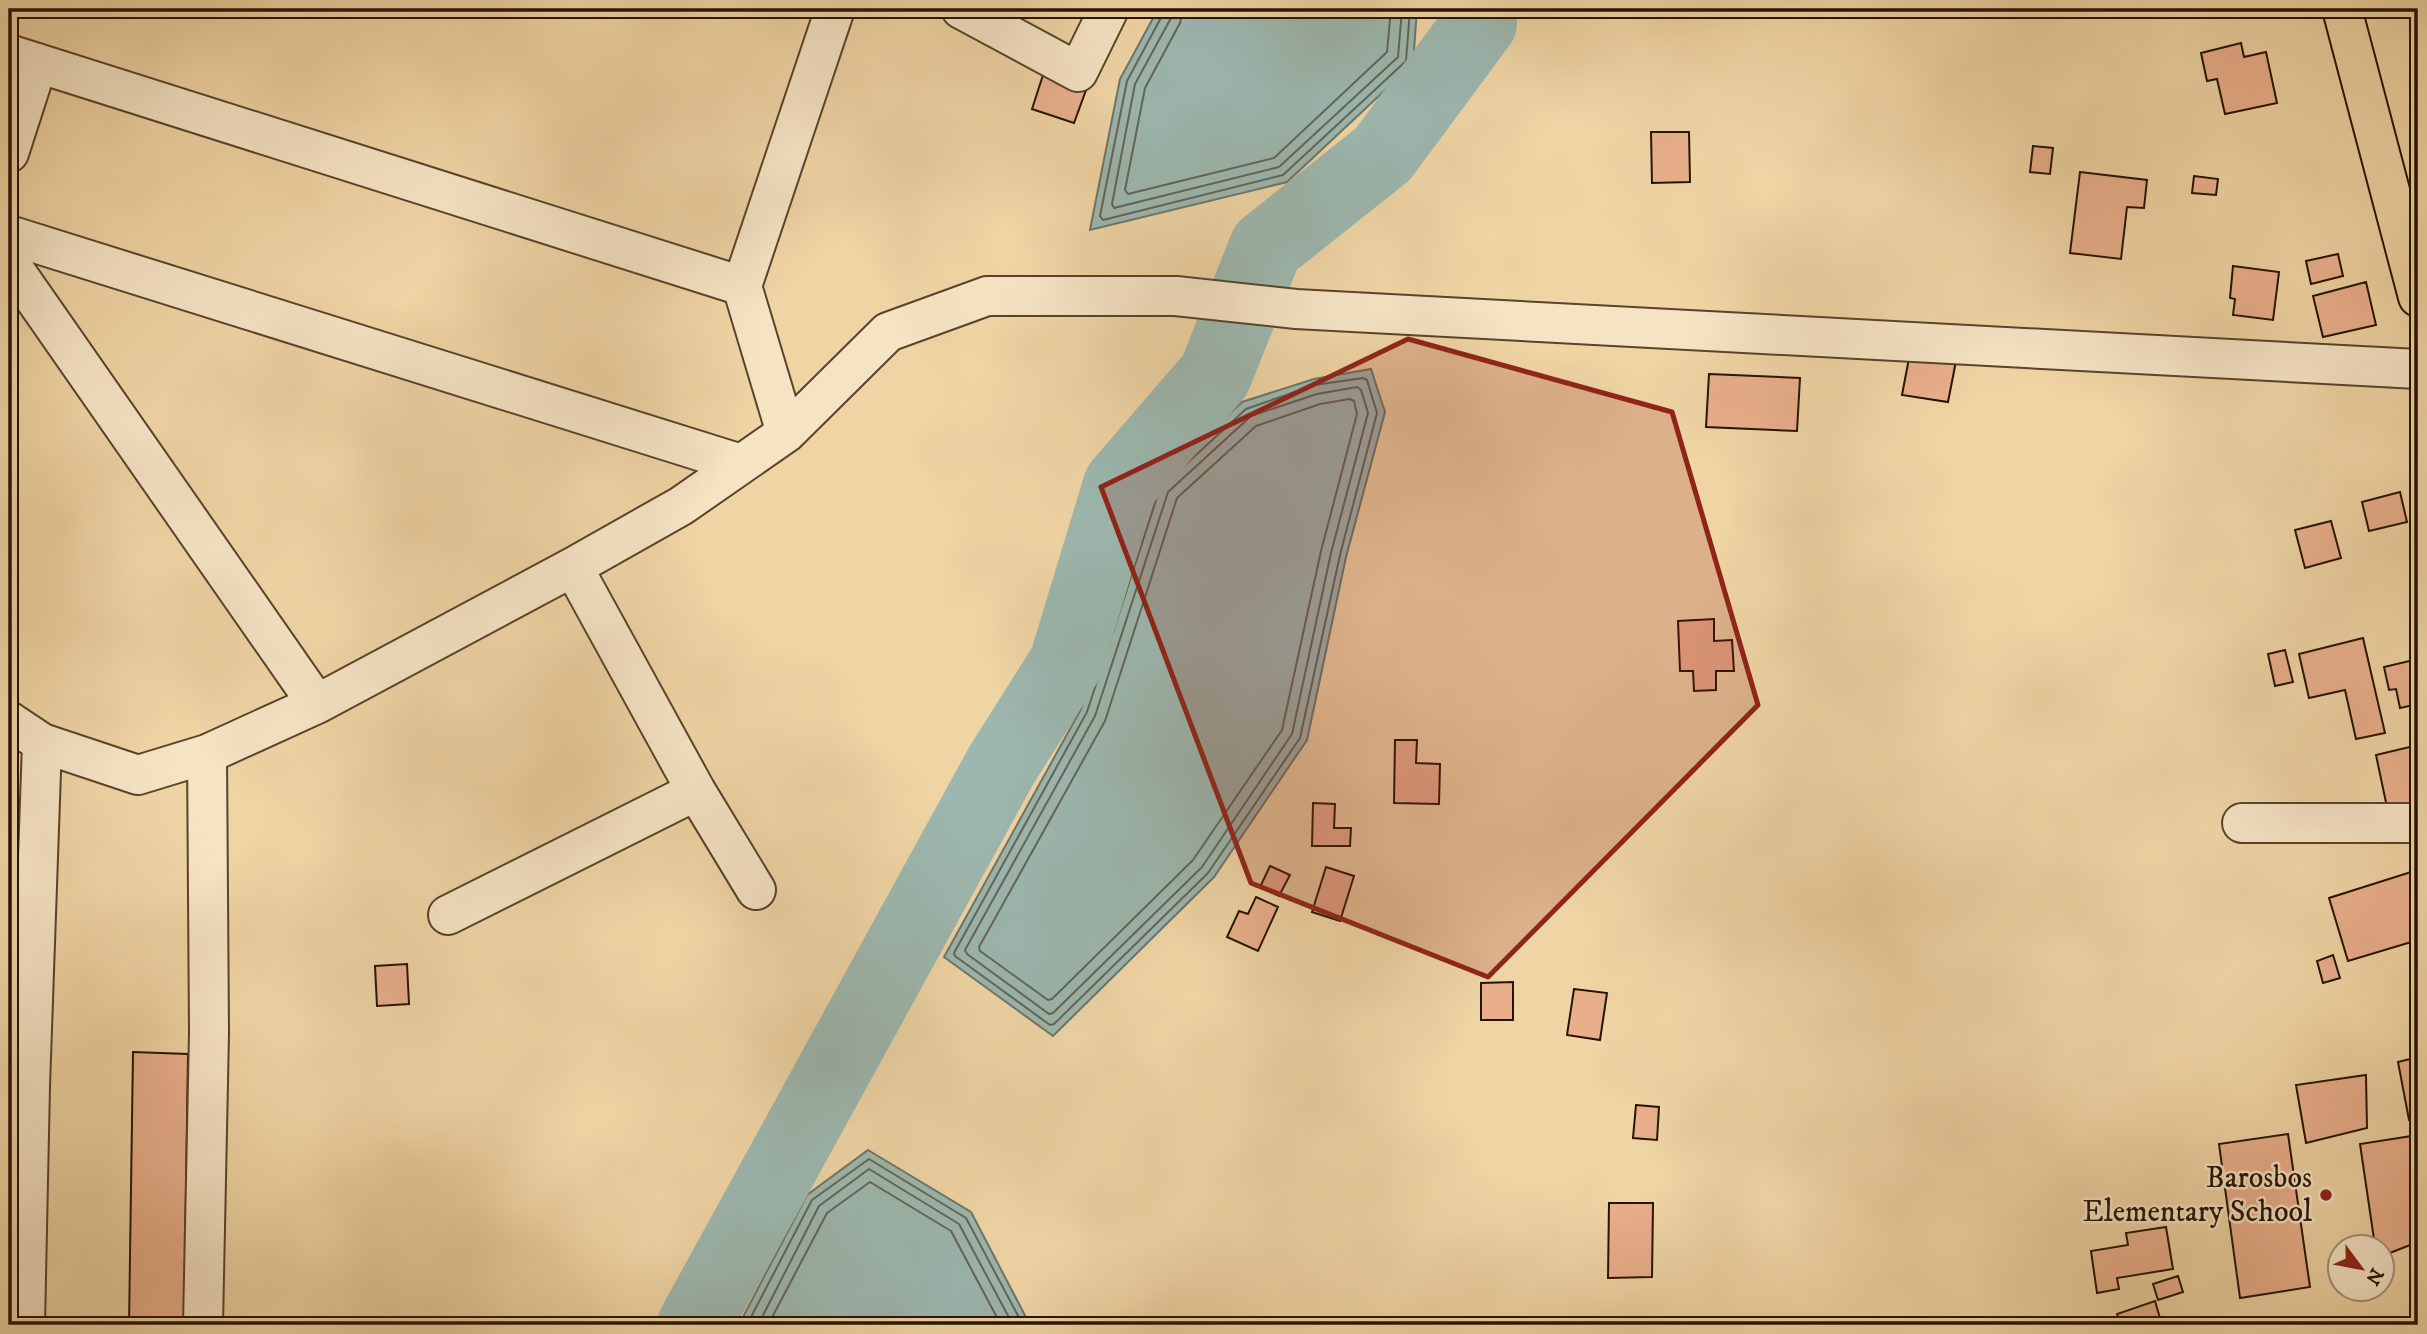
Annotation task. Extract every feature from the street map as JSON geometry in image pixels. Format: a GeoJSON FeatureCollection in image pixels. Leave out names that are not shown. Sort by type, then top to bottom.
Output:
{"type":"FeatureCollection","features":[{"type":"Feature","properties":{"kind":"main road"},"geometry":{"type":"LineString","coordinates":[[2342,9],[2418,297]]}},
{"type":"Feature","properties":{"kind":"street"},"geometry":{"type":"LineString","coordinates":[[786,433],[742,286],[835,9]]}},
{"type":"Feature","properties":{"kind":"street"},"geometry":{"type":"LineString","coordinates":[[961,9],[1079,72],[1109,9]]}},
{"type":"Feature","properties":{"kind":"street"},"geometry":{"type":"LineString","coordinates":[[9,153],[23,59],[742,286]]}},
{"type":"Feature","properties":{"kind":"street"},"geometry":{"type":"LineString","coordinates":[[9,235],[741,464]]}},
{"type":"Feature","properties":{"kind":"street"},"geometry":{"type":"LineString","coordinates":[[9,262],[317,704]]}},
{"type":"Feature","properties":{"kind":"street"},"geometry":{"type":"LineString","coordinates":[[9,721],[42,743],[138,775],[207,754],[317,704],[681,506],[786,433],[888,332],[988,296],[1176,296],[1296,309],[2418,369]]}},
{"type":"Feature","properties":{"kind":"street"},"geometry":{"type":"LineString","coordinates":[[573,567],[696,791],[756,890]]}},
{"type":"Feature","properties":{"kind":"street"},"geometry":{"type":"LineString","coordinates":[[25,1325],[18,1254],[19,1087],[42,743]]}},
{"type":"Feature","properties":{"kind":"street"},"geometry":{"type":"LineString","coordinates":[[203,1325],[209,1034],[207,754]]}},
{"type":"Feature","properties":{"kind":"street"},"geometry":{"type":"LineString","coordinates":[[448,915],[696,791]]}},
{"type":"Feature","properties":{"kind":"street"},"geometry":{"type":"LineString","coordinates":[[2242,823],[2418,823]]}},
{"type":"Feature","properties":{"kind":"highlighted area"},"geometry":{"type":"Polygon","coordinates":[[[1408,339],[1672,412],[1758,705],[1488,977],[1251,883],[1101,487],[1408,339]]]}},
{"type":"Feature","properties":{"kind":"water"},"geometry":{"type":"Polygon","coordinates":[[[1158,9],[1417,9],[1413,64],[1287,182],[1090,230],[1120,79],[1158,9]]]}},
{"type":"Feature","properties":{"kind":"water"},"geometry":{"type":"Polygon","coordinates":[[[1371,369],[1385,412],[1346,557],[1307,740],[1214,877],[1053,1036],[944,957],[1081,709],[1154,484],[1242,402],[1314,379],[1371,369]]]}},
{"type":"Feature","properties":{"kind":"water"},"geometry":{"type":"Polygon","coordinates":[[[868,1150],[971,1212],[1030,1325],[742,1325],[744,1315],[807,1195],[868,1150]]]}},
{"type":"Feature","properties":{"kind":"building"},"geometry":{"type":"Polygon","coordinates":[[[2241,43],[2244,57],[2266,52],[2277,103],[2225,114],[2217,79],[2207,81],[2201,53],[2241,43]]]}},
{"type":"Feature","properties":{"kind":"building"},"geometry":{"type":"Polygon","coordinates":[[[1043,75],[1086,90],[1074,123],[1032,109],[1043,75]]]}},
{"type":"Feature","properties":{"kind":"building"},"geometry":{"type":"Polygon","coordinates":[[[1651,132],[1689,132],[1690,182],[1652,183],[1651,132]]]}},
{"type":"Feature","properties":{"kind":"building"},"geometry":{"type":"Polygon","coordinates":[[[2033,146],[2053,148],[2050,174],[2030,172],[2033,146]]]}},
{"type":"Feature","properties":{"kind":"building"},"geometry":{"type":"Polygon","coordinates":[[[2080,172],[2147,180],[2144,208],[2127,207],[2121,259],[2070,253],[2080,172]]]}},
{"type":"Feature","properties":{"kind":"building"},"geometry":{"type":"Polygon","coordinates":[[[2194,176],[2218,179],[2216,195],[2192,193],[2194,176]]]}},
{"type":"Feature","properties":{"kind":"building"},"geometry":{"type":"Polygon","coordinates":[[[2338,254],[2343,276],[2311,284],[2306,261],[2338,254]]]}},
{"type":"Feature","properties":{"kind":"building"},"geometry":{"type":"Polygon","coordinates":[[[2233,266],[2279,272],[2273,320],[2233,315],[2235,299],[2230,298],[2233,266]]]}},
{"type":"Feature","properties":{"kind":"building"},"geometry":{"type":"Polygon","coordinates":[[[2366,282],[2376,325],[2323,337],[2313,296],[2366,282]]]}},
{"type":"Feature","properties":{"kind":"building"},"geometry":{"type":"Polygon","coordinates":[[[1910,353],[1956,361],[1948,402],[1902,395],[1910,353]]]}},
{"type":"Feature","properties":{"kind":"building"},"geometry":{"type":"Polygon","coordinates":[[[1709,374],[1800,378],[1797,431],[1706,427],[1709,374]]]}},
{"type":"Feature","properties":{"kind":"building"},"geometry":{"type":"Polygon","coordinates":[[[2400,492],[2407,522],[2369,531],[2362,502],[2400,492]]]}},
{"type":"Feature","properties":{"kind":"building"},"geometry":{"type":"Polygon","coordinates":[[[2331,521],[2341,558],[2305,568],[2295,530],[2331,521]]]}},
{"type":"Feature","properties":{"kind":"building"},"geometry":{"type":"Polygon","coordinates":[[[1714,619],[1714,641],[1732,640],[1734,671],[1716,671],[1716,690],[1694,691],[1693,671],[1680,671],[1678,621],[1714,619]]]}},
{"type":"Feature","properties":{"kind":"building"},"geometry":{"type":"Polygon","coordinates":[[[2363,638],[2385,733],[2356,739],[2345,690],[2309,698],[2299,654],[2363,638]]]}},
{"type":"Feature","properties":{"kind":"building"},"geometry":{"type":"Polygon","coordinates":[[[2285,650],[2293,682],[2275,686],[2268,654],[2285,650]]]}},
{"type":"Feature","properties":{"kind":"building"},"geometry":{"type":"Polygon","coordinates":[[[2418,659],[2418,704],[2400,708],[2396,689],[2389,690],[2384,667],[2418,659]]]}},
{"type":"Feature","properties":{"kind":"building"},"geometry":{"type":"Polygon","coordinates":[[[1395,740],[1417,740],[1416,763],[1440,764],[1439,804],[1394,803],[1395,740]]]}},
{"type":"Feature","properties":{"kind":"building"},"geometry":{"type":"Polygon","coordinates":[[[2418,745],[2418,805],[2388,812],[2376,755],[2418,745]]]}},
{"type":"Feature","properties":{"kind":"building"},"geometry":{"type":"Polygon","coordinates":[[[1313,803],[1335,804],[1334,828],[1351,828],[1350,846],[1312,846],[1313,803]]]}},
{"type":"Feature","properties":{"kind":"building"},"geometry":{"type":"Polygon","coordinates":[[[1270,866],[1290,875],[1279,896],[1260,887],[1270,866]]]}},
{"type":"Feature","properties":{"kind":"building"},"geometry":{"type":"Polygon","coordinates":[[[1326,867],[1354,876],[1340,921],[1312,912],[1326,867]]]}},
{"type":"Feature","properties":{"kind":"building"},"geometry":{"type":"Polygon","coordinates":[[[2411,872],[2418,895],[2418,916],[2415,917],[2418,940],[2348,961],[2329,898],[2411,872]]]}},
{"type":"Feature","properties":{"kind":"building"},"geometry":{"type":"Polygon","coordinates":[[[1256,897],[1278,907],[1258,951],[1227,937],[1239,911],[1248,914],[1256,897]]]}},
{"type":"Feature","properties":{"kind":"building"},"geometry":{"type":"Polygon","coordinates":[[[2333,955],[2340,978],[2323,983],[2317,961],[2333,955]]]}},
{"type":"Feature","properties":{"kind":"building"},"geometry":{"type":"Polygon","coordinates":[[[407,964],[409,1004],[377,1006],[375,966],[407,964]]]}},
{"type":"Feature","properties":{"kind":"building"},"geometry":{"type":"Polygon","coordinates":[[[1513,982],[1513,1020],[1481,1020],[1481,983],[1513,982]]]}},
{"type":"Feature","properties":{"kind":"building"},"geometry":{"type":"Polygon","coordinates":[[[1574,989],[1607,993],[1600,1040],[1567,1035],[1574,989]]]}},
{"type":"Feature","properties":{"kind":"building"},"geometry":{"type":"Polygon","coordinates":[[[133,1052],[188,1054],[184,1325],[129,1325],[133,1052]]]}},
{"type":"Feature","properties":{"kind":"building"},"geometry":{"type":"Polygon","coordinates":[[[2418,1057],[2418,1119],[2409,1120],[2398,1062],[2418,1057]]]}},
{"type":"Feature","properties":{"kind":"building"},"geometry":{"type":"Polygon","coordinates":[[[2366,1075],[2367,1128],[2306,1143],[2296,1085],[2366,1075]]]}},
{"type":"Feature","properties":{"kind":"building"},"geometry":{"type":"Polygon","coordinates":[[[1636,1105],[1659,1107],[1657,1140],[1633,1138],[1636,1105]]]}},
{"type":"Feature","properties":{"kind":"building"},"geometry":{"type":"Polygon","coordinates":[[[2288,1134],[2310,1287],[2240,1298],[2219,1144],[2288,1134]]]}},
{"type":"Feature","properties":{"kind":"building"},"geometry":{"type":"Polygon","coordinates":[[[2418,1135],[2418,1242],[2396,1251],[2396,1232],[2373,1232],[2360,1144],[2418,1135]]]}},
{"type":"Feature","properties":{"kind":"building"},"geometry":{"type":"Polygon","coordinates":[[[1609,1203],[1653,1203],[1652,1277],[1608,1278],[1609,1203]]]}},
{"type":"Feature","properties":{"kind":"building"},"geometry":{"type":"Polygon","coordinates":[[[2166,1227],[2173,1269],[2117,1278],[2119,1289],[2097,1293],[2091,1251],[2128,1245],[2126,1233],[2166,1227]]]}},
{"type":"Feature","properties":{"kind":"building"},"geometry":{"type":"Polygon","coordinates":[[[2178,1276],[2183,1292],[2158,1300],[2153,1284],[2178,1276]]]}},
{"type":"Feature","properties":{"kind":"building"},"geometry":{"type":"Polygon","coordinates":[[[2155,1301],[2162,1325],[2121,1325],[2117,1314],[2155,1301]]]}},
{"type":"Feature","properties":{"kind":"building"},"geometry":{"type":"Polygon","coordinates":[[[2382,1320],[2383,1325],[2347,1325],[2382,1320]]]}},
{"type":"Feature","properties":{"kind":"waterway"},"geometry":{"type":"LineString","coordinates":[[694,1325],[1001,766],[1066,663],[1120,485],[1215,375],[1266,247],[1383,154],[1480,23],[1480,9]]}},
{"type":"Feature","properties":{"kind":"place","name":"Barosbos Elementary School"},"geometry":{"type":"Point","coordinates":[2326,1195]}}]}
